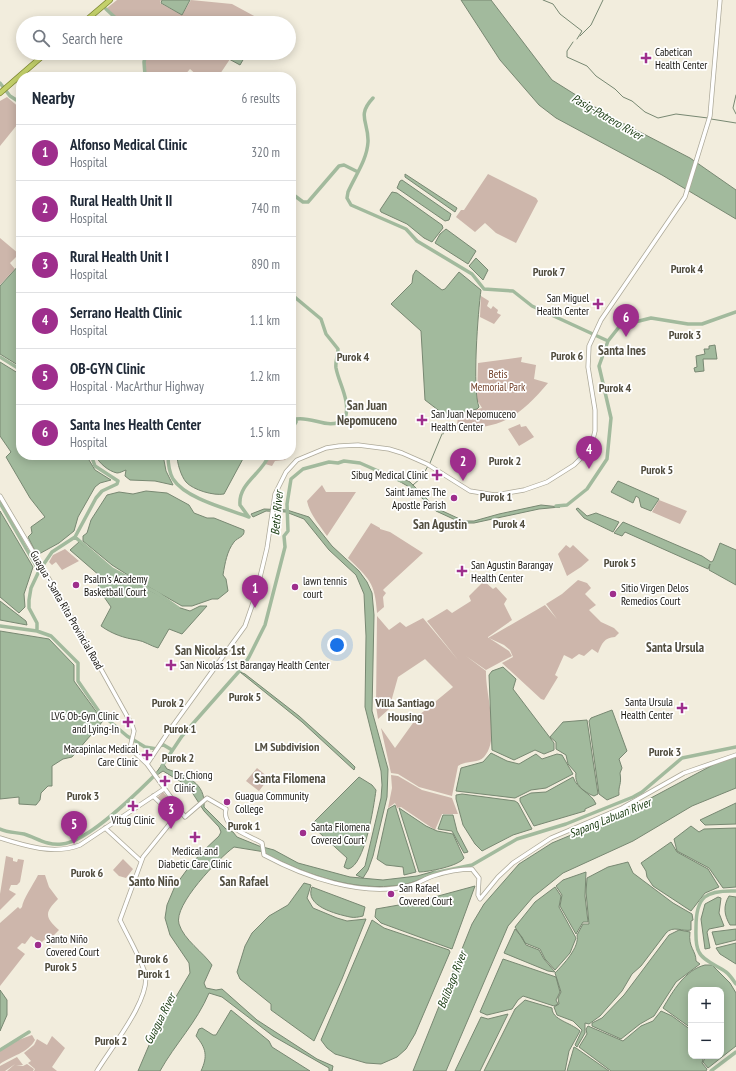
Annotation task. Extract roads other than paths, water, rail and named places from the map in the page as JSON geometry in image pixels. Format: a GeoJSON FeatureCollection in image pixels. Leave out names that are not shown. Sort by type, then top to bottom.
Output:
{"type":"FeatureCollection","features":[{"type":"Feature","properties":{"kind":"highway"},"geometry":{"type":"LineString","coordinates":[[91,16],[110,0]]}},
{"type":"Feature","properties":{"kind":"highway"},"geometry":{"type":"LineString","coordinates":[[24,72],[38,60]]}},
{"type":"Feature","properties":{"kind":"highway"},"geometry":{"type":"LineString","coordinates":[[0,93],[16,79]]}},
{"type":"Feature","properties":{"kind":"main road"},"geometry":{"type":"LineString","coordinates":[[720,0],[710,112],[699,154],[686,192],[681,204],[648,248],[593,335],[588,356],[595,431],[592,443],[587,451],[574,465],[547,482],[524,490],[495,495],[470,491],[427,464],[402,453],[372,446],[326,448],[300,458],[286,472],[277,488],[271,513],[267,548],[256,594],[245,626],[147,764],[185,817],[206,799],[226,809],[225,817],[228,823],[262,844],[263,855],[268,858],[320,879],[335,883],[369,888],[407,886],[432,876],[472,869],[479,878],[478,895],[480,899],[498,877],[513,862],[551,838],[622,808],[684,773],[736,755]]}},
{"type":"Feature","properties":{"kind":"main road","name":"Guagua - Santa Rita Provincial Road"},"geometry":{"type":"LineString","coordinates":[[0,496],[132,725],[134,731],[130,748],[147,764]]}},
{"type":"Feature","properties":{"kind":"main road"},"geometry":{"type":"LineString","coordinates":[[0,838],[38,847],[60,850],[80,845],[164,789]]}},
{"type":"Feature","properties":{"kind":"main road"},"geometry":{"type":"LineString","coordinates":[[154,796],[175,817]]}},
{"type":"Feature","properties":{"kind":"main road"},"geometry":{"type":"LineString","coordinates":[[97,1071],[138,1007],[146,986],[144,971],[120,920],[141,861],[180,811]]}},
{"type":"Feature","properties":{"kind":"main road"},"geometry":{"type":"LineString","coordinates":[[105,828],[141,861]]}},
{"type":"Feature","properties":{"kind":"water"},"geometry":{"type":"Polygon","coordinates":[[[162,0],[190,0],[182,15],[161,3],[162,0]]]}},
{"type":"Feature","properties":{"kind":"water","name":"Pasig-Potrero River"},"geometry":{"type":"Polygon","coordinates":[[[461,0],[491,0],[552,80],[611,117],[690,158],[736,190],[736,219],[662,175],[556,118],[539,105],[500,60],[461,0]]]}},
{"type":"Feature","properties":{"kind":"water"},"geometry":{"type":"Polygon","coordinates":[[[231,60],[243,60],[240,65],[231,60]]]}},
{"type":"Feature","properties":{"kind":"water"},"geometry":{"type":"Polygon","coordinates":[[[405,174],[457,208],[455,212],[405,177],[405,174]]]}},
{"type":"Feature","properties":{"kind":"water"},"geometry":{"type":"Polygon","coordinates":[[[402,180],[451,214],[449,220],[445,221],[397,188],[402,180]]]}},
{"type":"Feature","properties":{"kind":"water"},"geometry":{"type":"Polygon","coordinates":[[[392,192],[397,193],[442,225],[443,228],[432,242],[424,238],[407,224],[381,212],[380,210],[392,192]]]}},
{"type":"Feature","properties":{"kind":"water"},"geometry":{"type":"Polygon","coordinates":[[[446,229],[476,251],[468,264],[435,243],[440,234],[446,229]]]}},
{"type":"Feature","properties":{"kind":"water"},"geometry":{"type":"Polygon","coordinates":[[[476,258],[488,270],[483,280],[469,266],[476,258]]]}},
{"type":"Feature","properties":{"kind":"water"},"geometry":{"type":"Polygon","coordinates":[[[16,268],[16,364],[0,354],[0,286],[16,268]]]}},
{"type":"Feature","properties":{"kind":"water"},"geometry":{"type":"Polygon","coordinates":[[[416,270],[442,290],[445,289],[459,272],[481,290],[476,350],[476,384],[479,407],[477,409],[461,413],[442,413],[425,400],[421,331],[391,304],[412,283],[413,275],[416,270]]]}},
{"type":"Feature","properties":{"kind":"water"},"geometry":{"type":"Polygon","coordinates":[[[715,345],[717,359],[703,359],[704,371],[695,372],[694,368],[697,367],[696,356],[705,354],[704,349],[709,349],[709,346],[715,345]]]}},
{"type":"Feature","properties":{"kind":"water"},"geometry":{"type":"Polygon","coordinates":[[[0,362],[16,372],[16,460],[89,460],[95,470],[111,480],[100,483],[95,487],[78,517],[74,531],[59,543],[39,554],[36,553],[28,537],[32,533],[31,527],[45,517],[30,498],[6,457],[11,452],[0,436],[0,362]]]}},
{"type":"Feature","properties":{"kind":"water"},"geometry":{"type":"Polygon","coordinates":[[[98,460],[164,460],[166,471],[173,485],[155,481],[130,480],[125,476],[126,470],[117,473],[107,469],[98,460]]]}},
{"type":"Feature","properties":{"kind":"water"},"geometry":{"type":"Polygon","coordinates":[[[178,460],[242,460],[224,494],[209,493],[193,488],[182,476],[178,460]]]}},
{"type":"Feature","properties":{"kind":"water"},"geometry":{"type":"Polygon","coordinates":[[[398,476],[410,482],[436,508],[464,521],[474,521],[541,505],[560,507],[539,509],[474,523],[462,523],[436,511],[411,488],[397,480],[398,476]]]}},
{"type":"Feature","properties":{"kind":"water"},"geometry":{"type":"Polygon","coordinates":[[[618,481],[659,499],[651,511],[641,507],[639,498],[636,496],[633,503],[611,492],[618,481]]]}},
{"type":"Feature","properties":{"kind":"water"},"geometry":{"type":"Polygon","coordinates":[[[146,491],[167,493],[189,505],[194,513],[207,518],[214,518],[244,530],[242,536],[234,542],[228,553],[223,575],[226,579],[228,591],[218,599],[212,599],[192,606],[182,606],[112,565],[83,541],[83,536],[87,533],[91,520],[107,495],[119,492],[133,494],[146,491]]]}},
{"type":"Feature","properties":{"kind":"water"},"geometry":{"type":"Polygon","coordinates":[[[578,508],[587,516],[596,513],[619,522],[613,532],[584,518],[576,509],[578,508]]]}},
{"type":"Feature","properties":{"kind":"water"},"geometry":{"type":"Polygon","coordinates":[[[264,509],[287,510],[309,517],[332,546],[359,571],[367,582],[372,593],[374,615],[372,711],[388,769],[387,797],[373,856],[368,870],[363,878],[356,875],[365,866],[381,798],[382,785],[381,771],[365,707],[366,636],[364,594],[356,575],[329,550],[304,519],[286,512],[266,511],[253,517],[251,514],[264,509]]]}},
{"type":"Feature","properties":{"kind":"water"},"geometry":{"type":"Polygon","coordinates":[[[0,511],[33,567],[24,594],[25,607],[19,613],[0,597],[0,511]]]}},
{"type":"Feature","properties":{"kind":"water"},"geometry":{"type":"Polygon","coordinates":[[[623,522],[702,556],[711,562],[713,561],[720,543],[736,550],[736,585],[709,570],[710,564],[708,569],[625,532],[622,536],[614,533],[623,522]]]}},
{"type":"Feature","properties":{"kind":"water"},"geometry":{"type":"Polygon","coordinates":[[[79,542],[112,569],[131,581],[157,594],[174,606],[190,611],[200,606],[207,606],[182,634],[169,629],[158,648],[142,641],[123,637],[109,631],[101,626],[111,607],[98,588],[100,576],[70,550],[79,542]]]}},
{"type":"Feature","properties":{"kind":"water"},"geometry":{"type":"Polygon","coordinates":[[[0,601],[26,621],[27,625],[0,620],[0,601]]]}},
{"type":"Feature","properties":{"kind":"water"},"geometry":{"type":"Polygon","coordinates":[[[0,631],[49,639],[74,665],[74,681],[103,721],[72,757],[63,759],[52,766],[52,786],[48,786],[41,793],[40,800],[36,805],[19,804],[19,797],[0,799],[0,631]]]}},
{"type":"Feature","properties":{"kind":"water"},"geometry":{"type":"Polygon","coordinates":[[[503,667],[516,679],[513,689],[554,743],[554,750],[544,754],[535,750],[514,760],[492,750],[489,675],[492,671],[503,667]]]}},
{"type":"Feature","properties":{"kind":"water"},"geometry":{"type":"Polygon","coordinates":[[[240,672],[245,674],[299,716],[351,763],[355,767],[354,770],[302,722],[240,672]]]}},
{"type":"Feature","properties":{"kind":"water"},"geometry":{"type":"Polygon","coordinates":[[[612,710],[627,751],[619,759],[622,768],[620,773],[621,780],[619,795],[607,800],[599,794],[589,721],[591,718],[612,710]]]}},
{"type":"Feature","properties":{"kind":"water"},"geometry":{"type":"Polygon","coordinates":[[[587,720],[598,794],[594,796],[580,788],[576,773],[568,764],[566,755],[556,749],[556,742],[550,737],[563,722],[587,720]]]}},
{"type":"Feature","properties":{"kind":"water"},"geometry":{"type":"Polygon","coordinates":[[[491,753],[507,761],[519,764],[536,754],[542,759],[557,754],[562,755],[573,774],[546,788],[531,790],[515,798],[456,791],[461,768],[483,762],[491,753]]]}},
{"type":"Feature","properties":{"kind":"water","name":"Balibago River"},"geometry":{"type":"Polygon","coordinates":[[[736,756],[736,788],[692,806],[633,841],[563,873],[533,897],[508,926],[446,1071],[413,1071],[472,924],[484,904],[519,864],[552,843],[619,815],[724,759],[736,756]]]}},
{"type":"Feature","properties":{"kind":"water"},"geometry":{"type":"Polygon","coordinates":[[[163,763],[167,769],[181,774],[193,781],[198,786],[204,798],[204,807],[226,829],[233,832],[237,837],[274,850],[298,863],[350,877],[383,880],[417,876],[435,871],[439,872],[401,885],[384,887],[349,884],[298,869],[266,854],[265,852],[234,847],[208,871],[190,894],[183,906],[179,916],[181,930],[189,941],[212,965],[204,983],[206,988],[216,990],[222,989],[257,1020],[317,1059],[333,1066],[332,1071],[329,1071],[329,1068],[273,1036],[222,997],[209,993],[198,1014],[160,1071],[138,1071],[167,1003],[174,1000],[190,973],[189,963],[170,935],[165,918],[167,905],[175,886],[186,871],[221,832],[219,827],[204,811],[188,786],[163,771],[157,775],[156,773],[163,763]]]}},
{"type":"Feature","properties":{"kind":"water"},"geometry":{"type":"Polygon","coordinates":[[[359,777],[372,785],[376,790],[371,821],[364,847],[354,865],[348,869],[344,867],[347,858],[311,825],[359,777]]]}},
{"type":"Feature","properties":{"kind":"water"},"geometry":{"type":"Polygon","coordinates":[[[573,777],[575,782],[594,800],[596,804],[585,809],[585,811],[534,826],[520,801],[520,798],[531,793],[546,792],[573,777]]]}},
{"type":"Feature","properties":{"kind":"water"},"geometry":{"type":"Polygon","coordinates":[[[462,794],[515,801],[518,803],[532,829],[513,835],[482,851],[475,844],[463,825],[456,799],[456,795],[462,794]]]}},
{"type":"Feature","properties":{"kind":"water"},"geometry":{"type":"Polygon","coordinates":[[[736,803],[736,824],[705,825],[700,820],[736,803]]]}},
{"type":"Feature","properties":{"kind":"water"},"geometry":{"type":"Polygon","coordinates":[[[395,805],[416,872],[404,875],[403,867],[386,865],[377,859],[388,809],[395,805]]]}},
{"type":"Feature","properties":{"kind":"water"},"geometry":{"type":"Polygon","coordinates":[[[399,808],[426,826],[437,831],[453,834],[464,858],[456,864],[450,866],[436,870],[419,872],[399,808]]]}},
{"type":"Feature","properties":{"kind":"water"},"geometry":{"type":"Polygon","coordinates":[[[443,815],[453,815],[457,831],[468,852],[464,853],[452,831],[438,829],[443,815]]]}},
{"type":"Feature","properties":{"kind":"water"},"geometry":{"type":"Polygon","coordinates":[[[691,826],[699,832],[704,829],[736,828],[736,887],[723,888],[709,868],[677,851],[674,839],[691,826]]]}},
{"type":"Feature","properties":{"kind":"water"},"geometry":{"type":"Polygon","coordinates":[[[671,842],[677,852],[708,869],[719,887],[705,893],[691,911],[653,886],[641,863],[671,842]]]}},
{"type":"Feature","properties":{"kind":"water"},"geometry":{"type":"Polygon","coordinates":[[[628,862],[633,873],[673,903],[692,914],[693,920],[691,921],[691,930],[672,929],[666,933],[641,966],[632,974],[622,991],[600,1016],[589,1024],[585,1023],[585,1033],[577,1047],[575,1045],[582,1030],[573,1021],[557,1015],[554,1007],[559,1004],[558,998],[561,992],[555,973],[566,961],[576,945],[577,935],[583,924],[589,924],[586,892],[587,878],[608,867],[628,862]]]}},
{"type":"Feature","properties":{"kind":"water"},"geometry":{"type":"Polygon","coordinates":[[[586,872],[585,896],[588,922],[583,922],[576,934],[560,906],[562,895],[556,886],[563,880],[586,872]]]}},
{"type":"Feature","properties":{"kind":"water"},"geometry":{"type":"Polygon","coordinates":[[[304,883],[311,885],[307,898],[313,908],[347,921],[366,919],[342,979],[314,1041],[271,1010],[271,1004],[240,979],[237,972],[245,946],[252,933],[269,916],[288,905],[304,883]]]}},
{"type":"Feature","properties":{"kind":"water"},"geometry":{"type":"Polygon","coordinates":[[[475,886],[452,949],[381,923],[375,917],[376,909],[416,902],[475,886]]]}},
{"type":"Feature","properties":{"kind":"water"},"geometry":{"type":"Polygon","coordinates":[[[312,887],[365,907],[363,916],[350,917],[337,914],[323,908],[313,899],[311,894],[312,887]]]}},
{"type":"Feature","properties":{"kind":"water"},"geometry":{"type":"Polygon","coordinates":[[[555,887],[561,896],[559,907],[576,938],[570,953],[555,970],[545,959],[540,949],[525,943],[515,927],[535,902],[555,887]]]}},
{"type":"Feature","properties":{"kind":"water"},"geometry":{"type":"Polygon","coordinates":[[[729,896],[736,897],[736,925],[730,925],[725,914],[725,907],[729,896]]]}},
{"type":"Feature","properties":{"kind":"water"},"geometry":{"type":"Polygon","coordinates":[[[718,897],[721,898],[719,913],[724,926],[709,929],[707,932],[710,948],[705,949],[701,919],[705,904],[718,897]]]}},
{"type":"Feature","properties":{"kind":"water"},"geometry":{"type":"Polygon","coordinates":[[[372,920],[384,928],[449,950],[450,952],[415,1034],[406,1049],[397,1057],[381,1064],[366,1063],[335,1054],[327,1048],[321,1040],[372,920]]]}},
{"type":"Feature","properties":{"kind":"water"},"geometry":{"type":"Polygon","coordinates":[[[515,929],[522,937],[526,945],[539,950],[544,959],[555,972],[548,971],[504,953],[515,929]]]}},
{"type":"Feature","properties":{"kind":"water"},"geometry":{"type":"Polygon","coordinates":[[[736,929],[736,940],[716,945],[712,932],[736,929]]]}},
{"type":"Feature","properties":{"kind":"water"},"geometry":{"type":"Polygon","coordinates":[[[679,930],[690,932],[690,942],[696,957],[696,961],[700,964],[676,982],[654,1016],[640,1024],[621,1039],[592,1026],[592,1023],[602,1018],[624,995],[669,935],[679,930]]]}},
{"type":"Feature","properties":{"kind":"water"},"geometry":{"type":"Polygon","coordinates":[[[736,943],[736,964],[720,954],[716,948],[736,943]]]}},
{"type":"Feature","properties":{"kind":"water"},"geometry":{"type":"Polygon","coordinates":[[[503,959],[556,977],[560,992],[556,1000],[558,1004],[554,1006],[523,996],[518,1000],[512,1009],[487,1015],[480,1012],[503,959]]]}},
{"type":"Feature","properties":{"kind":"water"},"geometry":{"type":"Polygon","coordinates":[[[705,965],[712,965],[730,983],[736,993],[736,1046],[724,1055],[724,987],[688,987],[688,1026],[663,1008],[680,982],[691,971],[705,965]]]}},
{"type":"Feature","properties":{"kind":"water"},"geometry":{"type":"Polygon","coordinates":[[[0,990],[7,1000],[7,1015],[0,1031],[0,990]]]}},
{"type":"Feature","properties":{"kind":"water"},"geometry":{"type":"Polygon","coordinates":[[[525,1000],[552,1008],[553,1012],[558,1018],[580,1031],[569,1051],[565,1071],[484,1071],[515,1009],[525,1000]]]}},
{"type":"Feature","properties":{"kind":"water"},"geometry":{"type":"Polygon","coordinates":[[[231,1010],[269,1041],[272,1047],[310,1071],[201,1071],[205,1061],[205,1052],[202,1044],[196,1036],[199,1029],[202,1028],[213,1035],[216,1035],[231,1010]]]}},
{"type":"Feature","properties":{"kind":"water"},"geometry":{"type":"Polygon","coordinates":[[[661,1011],[672,1016],[688,1028],[688,1059],[703,1059],[702,1063],[707,1069],[706,1071],[611,1071],[579,1047],[587,1034],[586,1029],[588,1026],[623,1041],[641,1026],[653,1021],[661,1011]]]}},
{"type":"Feature","properties":{"kind":"water"},"geometry":{"type":"Polygon","coordinates":[[[508,1014],[480,1071],[455,1071],[481,1017],[488,1019],[508,1014]]]}},
{"type":"Feature","properties":{"kind":"water"},"geometry":{"type":"Polygon","coordinates":[[[574,1047],[576,1048],[609,1071],[567,1071],[574,1047]]]}},
{"type":"Feature","properties":{"kind":"water"},"geometry":{"type":"Polygon","coordinates":[[[704,1059],[719,1059],[708,1068],[703,1062],[704,1059]]]}},
{"type":"Feature","properties":{"kind":"waterway"},"geometry":{"type":"LineString","coordinates":[[543,0],[553,4],[560,14],[582,31],[577,39]]}},
{"type":"Feature","properties":{"kind":"waterway"},"geometry":{"type":"LineString","coordinates":[[580,36],[591,25],[603,0]]}},
{"type":"Feature","properties":{"kind":"waterway"},"geometry":{"type":"LineString","coordinates":[[106,9],[114,16]]}},
{"type":"Feature","properties":{"kind":"waterway"},"geometry":{"type":"LineString","coordinates":[[573,42],[567,51],[567,57],[587,66],[596,76],[645,112],[658,118],[676,114],[708,118]]}},
{"type":"Feature","properties":{"kind":"waterway"},"geometry":{"type":"LineString","coordinates":[[144,60],[145,72]]}},
{"type":"Feature","properties":{"kind":"waterway"},"geometry":{"type":"LineString","coordinates":[[0,83],[10,96],[16,100]]}},
{"type":"Feature","properties":{"kind":"waterway"},"geometry":{"type":"LineString","coordinates":[[736,95],[733,108],[736,114]]}},
{"type":"Feature","properties":{"kind":"waterway"},"geometry":{"type":"LineString","coordinates":[[373,98],[368,104],[364,115],[368,135],[367,149],[360,168],[348,192],[347,198],[351,205],[406,229],[417,241],[472,274],[484,289],[513,291],[532,306],[608,341]]}},
{"type":"Feature","properties":{"kind":"waterway"},"geometry":{"type":"LineString","coordinates":[[711,119],[736,123]]}},
{"type":"Feature","properties":{"kind":"waterway"},"geometry":{"type":"LineString","coordinates":[[296,197],[303,202],[308,202],[339,166],[344,165],[358,172]]}},
{"type":"Feature","properties":{"kind":"waterway"},"geometry":{"type":"LineString","coordinates":[[296,298],[321,319],[326,334],[338,349],[336,368],[347,406],[345,419],[333,424],[309,419],[296,419]]}},
{"type":"Feature","properties":{"kind":"waterway"},"geometry":{"type":"LineString","coordinates":[[556,506],[567,505],[587,489],[607,459],[611,418],[599,366],[608,341],[619,327],[651,318],[688,324],[702,324],[736,312]]}},
{"type":"Feature","properties":{"kind":"waterway"},"geometry":{"type":"LineString","coordinates":[[0,357],[16,367]]}},
{"type":"Feature","properties":{"kind":"waterway"},"geometry":{"type":"LineString","coordinates":[[443,434],[446,423]]}},
{"type":"Feature","properties":{"kind":"waterway"},"geometry":{"type":"LineString","coordinates":[[430,463],[442,434]]}},
{"type":"Feature","properties":{"kind":"waterway"},"geometry":{"type":"LineString","coordinates":[[37,631],[37,623],[29,608],[29,600],[31,588],[39,571],[52,552],[75,537],[96,498],[102,491],[117,484],[118,481],[95,466],[93,460]]}},
{"type":"Feature","properties":{"kind":"waterway"},"geometry":{"type":"LineString","coordinates":[[169,460],[173,479],[187,492],[197,498],[249,517]]}},
{"type":"Feature","properties":{"kind":"waterway"},"geometry":{"type":"LineString","coordinates":[[248,516],[240,505],[240,497],[247,484],[266,460]]}},
{"type":"Feature","properties":{"kind":"waterway","name":"Betis River"},"geometry":{"type":"LineString","coordinates":[[162,766],[182,736],[242,668],[265,625],[285,547],[284,536],[288,531],[287,504],[291,479],[303,469],[329,462],[338,463],[344,461],[360,463],[401,481]]}},
{"type":"Feature","properties":{"kind":"waterway"},"geometry":{"type":"LineString","coordinates":[[413,485],[421,478],[428,466]]}},
{"type":"Feature","properties":{"kind":"waterway"},"geometry":{"type":"LineString","coordinates":[[0,503],[39,571]]}},
{"type":"Feature","properties":{"kind":"waterway"},"geometry":{"type":"LineString","coordinates":[[75,537],[112,569],[157,593],[178,608]]}},
{"type":"Feature","properties":{"kind":"waterway"},"geometry":{"type":"LineString","coordinates":[[0,626],[37,631],[51,636],[78,663],[78,681],[100,713],[127,736],[145,747],[157,749],[162,744],[172,750]]}},
{"type":"Feature","properties":{"kind":"waterway","name":"Sapang Labuan River"},"geometry":{"type":"LineString","coordinates":[[434,873],[472,865],[517,839],[566,824],[633,797],[642,792],[682,758],[736,747]]}},
{"type":"Feature","properties":{"kind":"waterway"},"geometry":{"type":"LineString","coordinates":[[0,829],[24,834],[52,844],[62,844],[73,841],[85,835],[112,815],[157,773]]}},
{"type":"Feature","properties":{"kind":"waterway"},"geometry":{"type":"LineString","coordinates":[[736,891],[717,892],[705,897],[698,908],[696,917],[697,946],[701,955],[707,961],[726,972],[736,984]]}},
{"type":"Feature","properties":{"kind":"waterway"},"geometry":{"type":"LineString","coordinates":[[0,1050],[29,1032]]}},
{"type":"Feature","properties":{"kind":"waterway"},"geometry":{"type":"LineString","coordinates":[[711,1071],[736,1052]]}},
{"type":"Feature","properties":{"kind":"place","name":"Cabetican Health Center"},"geometry":{"type":"Point","coordinates":[646,58]}},
{"type":"Feature","properties":{"kind":"place","name":"San Miguel Health Center"},"geometry":{"type":"Point","coordinates":[598,304]}},
{"type":"Feature","properties":{"kind":"place","name":"Santa Ines Health Center"},"geometry":{"type":"Point","coordinates":[626,337]}},
{"type":"Feature","properties":{"kind":"place","name":"San Juan Nepomuceno Health Center"},"geometry":{"type":"Point","coordinates":[422,420]}},
{"type":"Feature","properties":{"kind":"place","name":"Serrano Health Clinic"},"geometry":{"type":"Point","coordinates":[589,469]}},
{"type":"Feature","properties":{"kind":"place","name":"Sibug Medical Clinic"},"geometry":{"type":"Point","coordinates":[437,475]}},
{"type":"Feature","properties":{"kind":"place","name":"Rural Health Unit II"},"geometry":{"type":"Point","coordinates":[463,481]}},
{"type":"Feature","properties":{"kind":"place","name":"Saint James The Apostle Parish"},"geometry":{"type":"Point","coordinates":[454,498]}},
{"type":"Feature","properties":{"kind":"place","name":"San Agustin Barangay Health Center"},"geometry":{"type":"Point","coordinates":[462,571]}},
{"type":"Feature","properties":{"kind":"place","name":"Psalm's Academy Basketball Court"},"geometry":{"type":"Point","coordinates":[76,585]}},
{"type":"Feature","properties":{"kind":"place","name":"lawn tennis court"},"geometry":{"type":"Point","coordinates":[295,587]}},
{"type":"Feature","properties":{"kind":"place","name":"Sitio Virgen Delos Remedios Court"},"geometry":{"type":"Point","coordinates":[613,594]}},
{"type":"Feature","properties":{"kind":"place","name":"Alfonso Medical Clinic"},"geometry":{"type":"Point","coordinates":[255,608]}},
{"type":"Feature","properties":{"kind":"place","name":"San Nicolas 1st Barangay Health Center"},"geometry":{"type":"Point","coordinates":[171,665]}},
{"type":"Feature","properties":{"kind":"place","name":"Santa Ursula Health Center"},"geometry":{"type":"Point","coordinates":[682,708]}},
{"type":"Feature","properties":{"kind":"place","name":"LVG Ob-Gyn Clinic and Lying-In"},"geometry":{"type":"Point","coordinates":[128,722]}},
{"type":"Feature","properties":{"kind":"place","name":"Macapinlac Medical Care Clinic"},"geometry":{"type":"Point","coordinates":[147,755]}},
{"type":"Feature","properties":{"kind":"place","name":"Dr. Chiong Clinic"},"geometry":{"type":"Point","coordinates":[165,781]}},
{"type":"Feature","properties":{"kind":"place","name":"Guagua Community College"},"geometry":{"type":"Point","coordinates":[227,802]}},
{"type":"Feature","properties":{"kind":"place","name":"Vitug Clinic"},"geometry":{"type":"Point","coordinates":[133,806]}},
{"type":"Feature","properties":{"kind":"place","name":"Rural Health Unit I"},"geometry":{"type":"Point","coordinates":[171,829]}},
{"type":"Feature","properties":{"kind":"place","name":"Santa Filomena Covered Court"},"geometry":{"type":"Point","coordinates":[303,833]}},
{"type":"Feature","properties":{"kind":"place","name":"Medical and Diabetic Care Clinic"},"geometry":{"type":"Point","coordinates":[195,837]}},
{"type":"Feature","properties":{"kind":"place","name":"OB-GYN Clinic"},"geometry":{"type":"Point","coordinates":[74,844]}},
{"type":"Feature","properties":{"kind":"place","name":"San Rafael Covered Court"},"geometry":{"type":"Point","coordinates":[391,894]}},
{"type":"Feature","properties":{"kind":"place","name":"Santo Niño Covered Court"},"geometry":{"type":"Point","coordinates":[38,945]}},
{"type":"Feature","properties":{"kind":"district","name":"Purok 4"},"geometry":{"type":"Point","coordinates":[687,269]}},
{"type":"Feature","properties":{"kind":"district","name":"Purok 7"},"geometry":{"type":"Point","coordinates":[549,272]}},
{"type":"Feature","properties":{"kind":"district","name":"Purok 3"},"geometry":{"type":"Point","coordinates":[685,335]}},
{"type":"Feature","properties":{"kind":"district","name":"Santa Ines"},"geometry":{"type":"Point","coordinates":[622,350]}},
{"type":"Feature","properties":{"kind":"district","name":"Purok 6"},"geometry":{"type":"Point","coordinates":[567,356]}},
{"type":"Feature","properties":{"kind":"district","name":"Purok 4"},"geometry":{"type":"Point","coordinates":[353,357]}},
{"type":"Feature","properties":{"kind":"district","name":"Purok 4"},"geometry":{"type":"Point","coordinates":[615,388]}},
{"type":"Feature","properties":{"kind":"district","name":"San Juan Nepomuceno"},"geometry":{"type":"Point","coordinates":[367,412]}},
{"type":"Feature","properties":{"kind":"district","name":"Purok 2"},"geometry":{"type":"Point","coordinates":[505,461]}},
{"type":"Feature","properties":{"kind":"district","name":"Purok 5"},"geometry":{"type":"Point","coordinates":[657,470]}},
{"type":"Feature","properties":{"kind":"district","name":"Purok 1"},"geometry":{"type":"Point","coordinates":[496,497]}},
{"type":"Feature","properties":{"kind":"district","name":"San Agustin"},"geometry":{"type":"Point","coordinates":[440,524]}},
{"type":"Feature","properties":{"kind":"district","name":"Purok 4"},"geometry":{"type":"Point","coordinates":[509,524]}},
{"type":"Feature","properties":{"kind":"district","name":"Purok 5"},"geometry":{"type":"Point","coordinates":[620,563]}},
{"type":"Feature","properties":{"kind":"district","name":"Santa Ursula"},"geometry":{"type":"Point","coordinates":[675,647]}},
{"type":"Feature","properties":{"kind":"district","name":"San Nicolas 1st"},"geometry":{"type":"Point","coordinates":[210,650]}},
{"type":"Feature","properties":{"kind":"district","name":"Purok 5"},"geometry":{"type":"Point","coordinates":[245,697]}},
{"type":"Feature","properties":{"kind":"district","name":"Purok 2"},"geometry":{"type":"Point","coordinates":[168,703]}},
{"type":"Feature","properties":{"kind":"district","name":"Villa Santiago Housing"},"geometry":{"type":"Point","coordinates":[405,710]}},
{"type":"Feature","properties":{"kind":"district","name":"Purok 1"},"geometry":{"type":"Point","coordinates":[180,729]}},
{"type":"Feature","properties":{"kind":"district","name":"LM Subdivision"},"geometry":{"type":"Point","coordinates":[287,747]}},
{"type":"Feature","properties":{"kind":"district","name":"Purok 3"},"geometry":{"type":"Point","coordinates":[665,752]}},
{"type":"Feature","properties":{"kind":"district","name":"Purok 2"},"geometry":{"type":"Point","coordinates":[178,758]}},
{"type":"Feature","properties":{"kind":"district","name":"Santa Filomena"},"geometry":{"type":"Point","coordinates":[290,778]}},
{"type":"Feature","properties":{"kind":"district","name":"Purok 3"},"geometry":{"type":"Point","coordinates":[83,796]}},
{"type":"Feature","properties":{"kind":"district","name":"Purok 1"},"geometry":{"type":"Point","coordinates":[244,826]}},
{"type":"Feature","properties":{"kind":"district","name":"Purok 6"},"geometry":{"type":"Point","coordinates":[87,873]}},
{"type":"Feature","properties":{"kind":"district","name":"Santo Niño"},"geometry":{"type":"Point","coordinates":[154,881]}},
{"type":"Feature","properties":{"kind":"district","name":"San Rafael"},"geometry":{"type":"Point","coordinates":[244,881]}},
{"type":"Feature","properties":{"kind":"district","name":"Purok 6"},"geometry":{"type":"Point","coordinates":[152,959]}},
{"type":"Feature","properties":{"kind":"district","name":"Purok 5"},"geometry":{"type":"Point","coordinates":[61,967]}},
{"type":"Feature","properties":{"kind":"district","name":"Purok 1"},"geometry":{"type":"Point","coordinates":[154,974]}},
{"type":"Feature","properties":{"kind":"district","name":"Purok 2"},"geometry":{"type":"Point","coordinates":[111,1041]}},
{"type":"Feature","properties":{"kind":"park label","name":"Betis Memorial Park"},"geometry":{"type":"Point","coordinates":[498,380]}},
{"type":"Feature","properties":{"kind":"water label","name":"Guagua River"},"geometry":{"type":"Point","coordinates":[160,1019]}}]}
